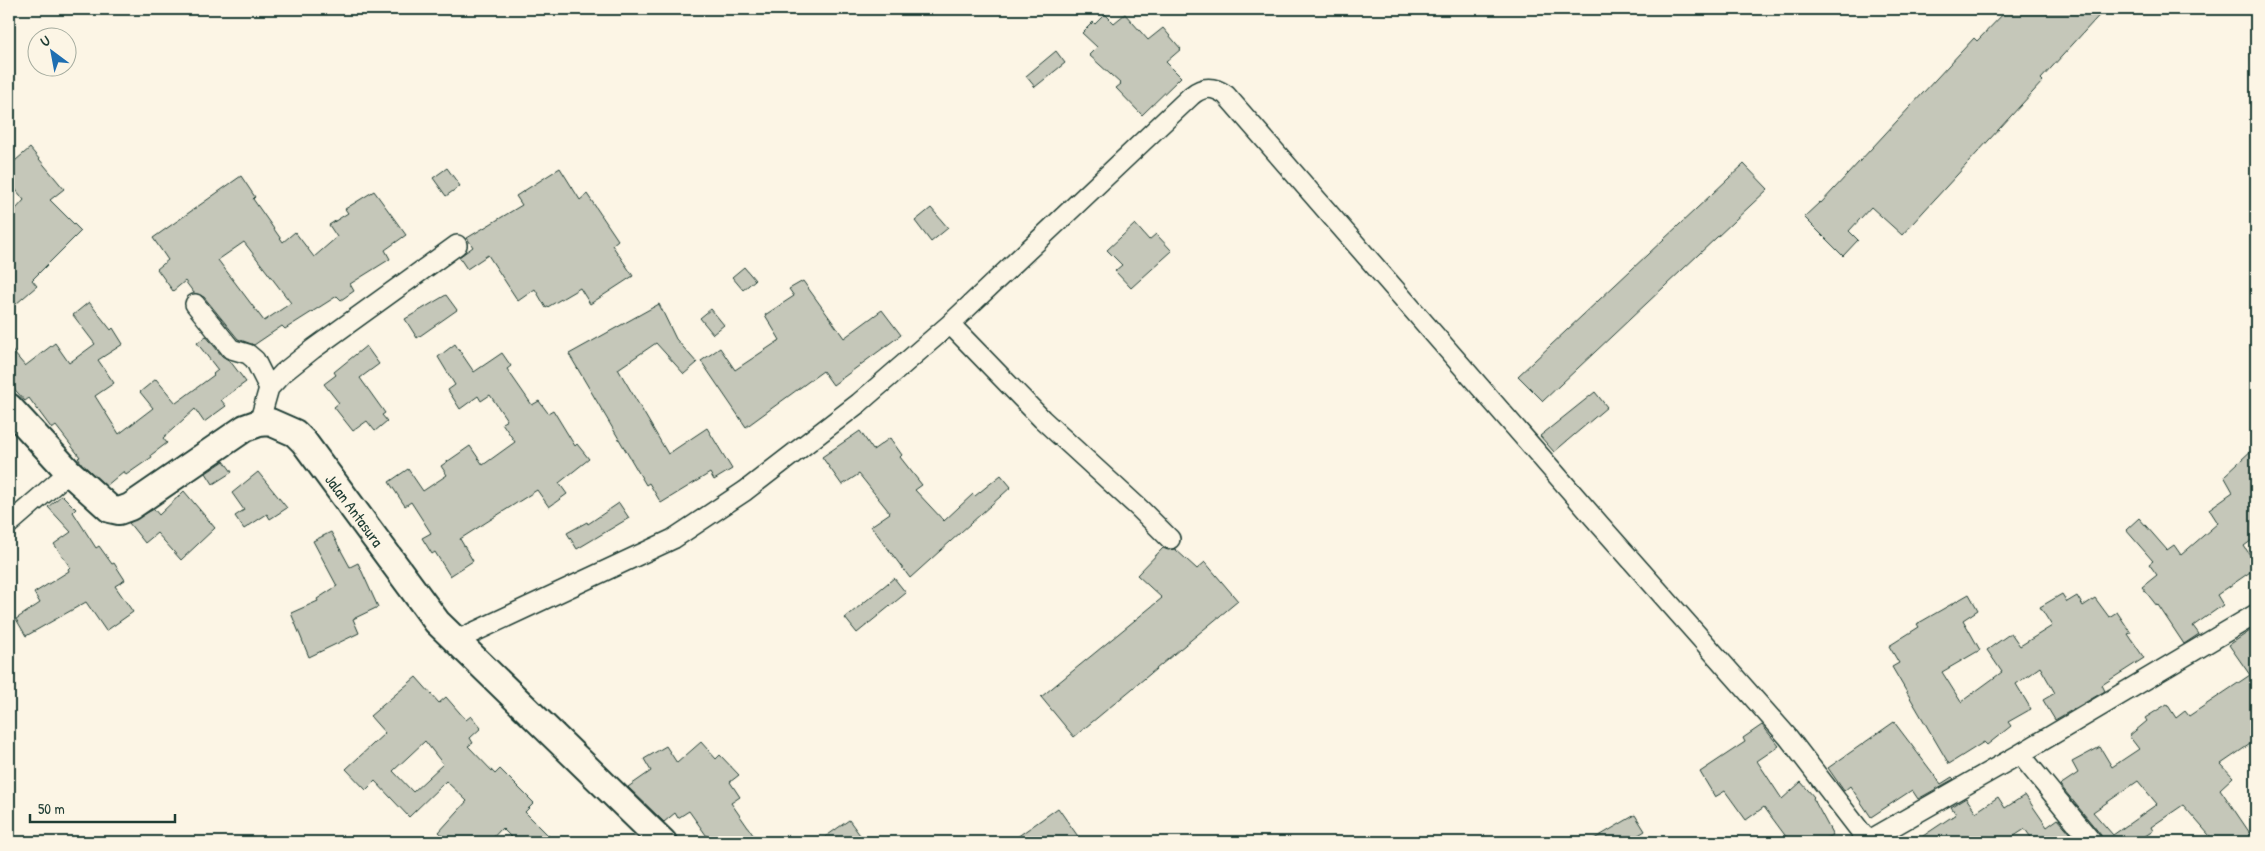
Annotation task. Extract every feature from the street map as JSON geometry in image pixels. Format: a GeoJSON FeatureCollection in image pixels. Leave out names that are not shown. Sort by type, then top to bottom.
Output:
{"type":"FeatureCollection","features":[{"type":"Feature","properties":{"kind":"main road"},"geometry":{"type":"LineString","coordinates":[[9,407],[69,472],[110,509],[121,510],[130,507],[245,428],[259,423]]}},
{"type":"Feature","properties":{"kind":"main road","name":"Jalan Antasura"},"geometry":{"type":"LineString","coordinates":[[259,423],[270,422],[280,426],[295,433],[304,442],[437,622],[662,842]]}},
{"type":"Feature","properties":{"kind":"street"},"geometry":{"type":"LineString","coordinates":[[455,641],[673,539],[745,491],[859,403],[950,324],[1191,96],[1208,88],[1217,88],[1226,95],[1601,526],[1788,737],[1867,842],[2256,614]]}},
{"type":"Feature","properties":{"kind":"street"},"geometry":{"type":"LineString","coordinates":[[259,423],[269,388],[283,373],[313,349],[457,245]]}},
{"type":"Feature","properties":{"kind":"street"},"geometry":{"type":"LineString","coordinates":[[195,304],[231,349],[248,354],[255,360],[269,388]]}},
{"type":"Feature","properties":{"kind":"street"},"geometry":{"type":"LineString","coordinates":[[950,324],[1042,419],[1170,539]]}},
{"type":"Feature","properties":{"kind":"street"},"geometry":{"type":"LineString","coordinates":[[9,524],[69,472]]}},
{"type":"Feature","properties":{"kind":"street"},"geometry":{"type":"LineString","coordinates":[[2020,754],[2092,842]]}},
{"type":"Feature","properties":{"kind":"building"},"geometry":{"type":"Polygon","coordinates":[[[2008,9],[2105,9],[2041,79],[2043,81],[1902,235],[1871,207],[1849,231],[1858,240],[1843,256],[1804,217],[1821,203],[1974,38],[1977,41],[2008,9]]]}},
{"type":"Feature","properties":{"kind":"building"},"geometry":{"type":"Polygon","coordinates":[[[1105,14],[1114,23],[1125,14],[1148,40],[1163,28],[1181,49],[1166,62],[1181,77],[1142,115],[1116,88],[1121,84],[1089,55],[1097,47],[1082,33],[1105,14]]]}},
{"type":"Feature","properties":{"kind":"building"},"geometry":{"type":"Polygon","coordinates":[[[1056,51],[1065,63],[1035,87],[1026,76],[1056,51]]]}},
{"type":"Feature","properties":{"kind":"building"},"geometry":{"type":"Polygon","coordinates":[[[30,148],[64,189],[50,200],[81,231],[32,280],[37,286],[9,310],[9,217],[24,200],[9,181],[9,166],[30,148]]]}},
{"type":"Feature","properties":{"kind":"building"},"geometry":{"type":"Polygon","coordinates":[[[1744,164],[1768,189],[1543,401],[1518,376],[1744,164]]]}},
{"type":"Feature","properties":{"kind":"building"},"geometry":{"type":"Polygon","coordinates":[[[447,168],[460,186],[446,196],[433,178],[447,168]]]}},
{"type":"Feature","properties":{"kind":"building"},"geometry":{"type":"Polygon","coordinates":[[[560,168],[580,200],[587,194],[618,240],[612,245],[633,276],[590,304],[580,288],[546,308],[535,289],[518,301],[488,255],[467,269],[459,257],[473,247],[467,238],[522,205],[516,196],[560,168]]]}},
{"type":"Feature","properties":{"kind":"building"},"geometry":{"type":"Polygon","coordinates":[[[241,176],[255,197],[253,199],[283,242],[295,232],[314,257],[337,237],[329,225],[348,213],[345,209],[374,191],[406,235],[385,250],[390,259],[350,284],[354,291],[341,300],[337,296],[285,329],[282,326],[254,345],[238,339],[204,297],[194,293],[185,281],[173,291],[157,269],[168,260],[153,238],[241,176]],[[244,242],[218,260],[264,321],[291,303],[244,242]]]}},
{"type":"Feature","properties":{"kind":"building"},"geometry":{"type":"Polygon","coordinates":[[[931,208],[948,228],[931,242],[915,221],[931,208]]]}},
{"type":"Feature","properties":{"kind":"building"},"geometry":{"type":"Polygon","coordinates":[[[1135,224],[1149,240],[1156,234],[1172,251],[1131,288],[1115,271],[1122,265],[1107,250],[1135,224]]]}},
{"type":"Feature","properties":{"kind":"building"},"geometry":{"type":"Polygon","coordinates":[[[744,267],[755,280],[743,290],[732,277],[744,267]]]}},
{"type":"Feature","properties":{"kind":"building"},"geometry":{"type":"Polygon","coordinates":[[[803,281],[844,338],[882,310],[901,335],[833,385],[823,371],[746,427],[701,361],[720,348],[735,370],[780,340],[765,315],[794,296],[789,289],[803,281]]]}},
{"type":"Feature","properties":{"kind":"building"},"geometry":{"type":"Polygon","coordinates":[[[446,295],[457,310],[417,338],[405,319],[446,295]]]}},
{"type":"Feature","properties":{"kind":"building"},"geometry":{"type":"Polygon","coordinates":[[[89,302],[111,330],[113,328],[123,344],[98,360],[114,383],[95,396],[119,434],[153,408],[140,392],[156,379],[176,403],[214,375],[218,370],[197,343],[206,336],[222,356],[230,361],[246,382],[221,400],[226,406],[204,422],[195,409],[163,438],[167,443],[151,455],[152,457],[126,475],[124,471],[106,486],[82,464],[78,458],[80,457],[56,426],[52,429],[29,398],[25,401],[9,383],[9,347],[25,366],[55,343],[69,363],[95,344],[73,315],[89,302]]]}},
{"type":"Feature","properties":{"kind":"building"},"geometry":{"type":"Polygon","coordinates":[[[659,304],[676,339],[697,363],[684,374],[656,343],[618,369],[668,454],[707,428],[732,469],[714,480],[710,473],[661,503],[649,483],[646,485],[569,354],[659,304]]]}},
{"type":"Feature","properties":{"kind":"building"},"geometry":{"type":"Polygon","coordinates":[[[711,309],[724,325],[713,334],[700,318],[711,309]]]}},
{"type":"Feature","properties":{"kind":"building"},"geometry":{"type":"Polygon","coordinates":[[[455,344],[474,372],[502,353],[511,366],[507,369],[532,405],[539,401],[548,413],[553,410],[575,446],[577,444],[589,459],[559,483],[567,494],[549,507],[537,490],[460,539],[473,561],[450,576],[435,552],[432,554],[422,538],[431,533],[411,502],[405,506],[389,482],[408,469],[423,491],[447,475],[441,466],[470,446],[483,465],[515,442],[502,423],[507,420],[490,395],[481,401],[478,396],[460,409],[448,390],[455,385],[438,357],[455,344]]]}},
{"type":"Feature","properties":{"kind":"building"},"geometry":{"type":"Polygon","coordinates":[[[366,346],[379,364],[360,378],[385,413],[382,415],[387,421],[375,431],[367,421],[353,431],[334,407],[339,403],[324,384],[336,375],[334,372],[366,346]]]}},
{"type":"Feature","properties":{"kind":"building"},"geometry":{"type":"Polygon","coordinates":[[[1595,392],[1607,407],[1554,452],[1540,436],[1595,392]]]}},
{"type":"Feature","properties":{"kind":"building"},"geometry":{"type":"Polygon","coordinates":[[[860,431],[873,450],[890,438],[902,455],[900,457],[922,485],[915,490],[944,521],[973,494],[975,496],[1001,475],[1011,487],[910,578],[871,526],[890,513],[859,474],[842,485],[822,457],[860,431]]]}},
{"type":"Feature","properties":{"kind":"building"},"geometry":{"type":"Polygon","coordinates":[[[2256,446],[2256,537],[2244,546],[2256,564],[2256,568],[2217,595],[2223,605],[2193,626],[2199,634],[2184,644],[2158,605],[2142,587],[2157,575],[2149,564],[2153,561],[2126,530],[2139,518],[2167,550],[2174,545],[2181,555],[2218,523],[2209,509],[2233,492],[2224,476],[2256,446]]]}},
{"type":"Feature","properties":{"kind":"building"},"geometry":{"type":"Polygon","coordinates":[[[224,461],[232,472],[213,484],[206,473],[224,461]]]}},
{"type":"Feature","properties":{"kind":"building"},"geometry":{"type":"Polygon","coordinates":[[[258,472],[287,508],[270,519],[267,514],[244,529],[235,516],[244,510],[232,493],[258,472]]]}},
{"type":"Feature","properties":{"kind":"building"},"geometry":{"type":"Polygon","coordinates":[[[184,491],[215,528],[181,560],[157,533],[145,543],[129,523],[154,509],[159,515],[184,491]]]}},
{"type":"Feature","properties":{"kind":"building"},"geometry":{"type":"Polygon","coordinates":[[[62,495],[76,509],[73,512],[96,548],[99,546],[112,564],[114,563],[125,580],[115,586],[133,612],[106,631],[86,602],[26,636],[16,619],[40,603],[34,593],[69,571],[70,567],[54,544],[71,532],[48,507],[62,495]]]}},
{"type":"Feature","properties":{"kind":"building"},"geometry":{"type":"Polygon","coordinates":[[[619,503],[629,518],[577,549],[567,533],[587,522],[588,524],[619,503]]]}},
{"type":"Feature","properties":{"kind":"building"},"geometry":{"type":"Polygon","coordinates":[[[331,532],[350,567],[358,563],[378,607],[353,619],[359,633],[309,657],[291,613],[318,601],[317,599],[337,586],[313,541],[331,532]]]}},
{"type":"Feature","properties":{"kind":"building"},"geometry":{"type":"Polygon","coordinates":[[[1163,548],[1168,550],[1175,549],[1197,569],[1205,562],[1238,601],[1074,737],[1041,697],[1162,598],[1137,575],[1163,548]]]}},
{"type":"Feature","properties":{"kind":"building"},"geometry":{"type":"Polygon","coordinates":[[[894,578],[906,593],[857,633],[845,618],[894,578]]]}},
{"type":"Feature","properties":{"kind":"building"},"geometry":{"type":"Polygon","coordinates":[[[1969,594],[1978,610],[1963,620],[1980,650],[1942,672],[1961,702],[2002,672],[1987,650],[2011,633],[2020,646],[2052,626],[2040,607],[2062,594],[2067,602],[2077,596],[2083,606],[2095,598],[2109,617],[2117,612],[2131,633],[2128,634],[2144,658],[2102,685],[2105,691],[2055,720],[2043,700],[2055,693],[2040,667],[2016,684],[2031,709],[2008,722],[2011,726],[1987,745],[1984,742],[1949,764],[1892,667],[1899,663],[1889,646],[1919,627],[1917,624],[1969,594]]]}},
{"type":"Feature","properties":{"kind":"building"},"geometry":{"type":"Polygon","coordinates":[[[2256,627],[2256,740],[2221,764],[2233,777],[2220,789],[2256,842],[2215,842],[2183,805],[2151,827],[2153,831],[2136,842],[2103,842],[2101,835],[2060,785],[2078,773],[2072,762],[2100,747],[2112,767],[2139,749],[2129,736],[2147,721],[2145,718],[2167,704],[2176,718],[2185,711],[2189,716],[2250,675],[2229,645],[2256,627]],[[2138,781],[2093,812],[2113,835],[2157,804],[2138,781]]]}},
{"type":"Feature","properties":{"kind":"building"},"geometry":{"type":"Polygon","coordinates":[[[416,677],[439,703],[446,697],[466,720],[471,716],[481,728],[470,738],[473,743],[468,746],[495,774],[500,769],[534,803],[525,812],[555,842],[516,842],[502,828],[489,842],[450,842],[439,832],[467,801],[446,781],[409,817],[375,781],[366,790],[346,769],[385,733],[370,716],[416,677]],[[425,741],[393,771],[413,792],[443,764],[425,741]]]}},
{"type":"Feature","properties":{"kind":"building"},"geometry":{"type":"Polygon","coordinates":[[[1894,722],[1941,784],[1952,777],[1954,779],[1918,799],[1912,790],[1871,817],[1850,786],[1844,791],[1828,768],[1894,722]]]}},
{"type":"Feature","properties":{"kind":"building"},"geometry":{"type":"Polygon","coordinates":[[[1762,725],[1779,746],[1757,761],[1782,799],[1801,782],[1814,797],[1833,835],[1819,842],[1790,842],[1764,807],[1746,820],[1725,791],[1715,797],[1700,772],[1745,742],[1743,738],[1762,725]]]}},
{"type":"Feature","properties":{"kind":"building"},"geometry":{"type":"Polygon","coordinates":[[[701,742],[716,759],[720,755],[739,775],[730,782],[740,797],[731,803],[758,842],[711,842],[689,811],[678,818],[675,813],[664,822],[628,787],[651,771],[644,759],[666,746],[677,763],[701,742]]]}},
{"type":"Feature","properties":{"kind":"building"},"geometry":{"type":"Polygon","coordinates":[[[2025,795],[2047,827],[2058,819],[2078,842],[2027,842],[2032,839],[2025,829],[2005,842],[1914,842],[1956,814],[1951,807],[1966,798],[1976,812],[1998,797],[2005,808],[2025,795]]]}},
{"type":"Feature","properties":{"kind":"building"},"geometry":{"type":"Polygon","coordinates":[[[1058,808],[1082,842],[1010,842],[1058,808]]]}},
{"type":"Feature","properties":{"kind":"building"},"geometry":{"type":"Polygon","coordinates":[[[1635,815],[1645,831],[1627,842],[1589,842],[1635,815]]]}},
{"type":"Feature","properties":{"kind":"building"},"geometry":{"type":"Polygon","coordinates":[[[849,820],[865,842],[818,842],[849,820]]]}}]}
